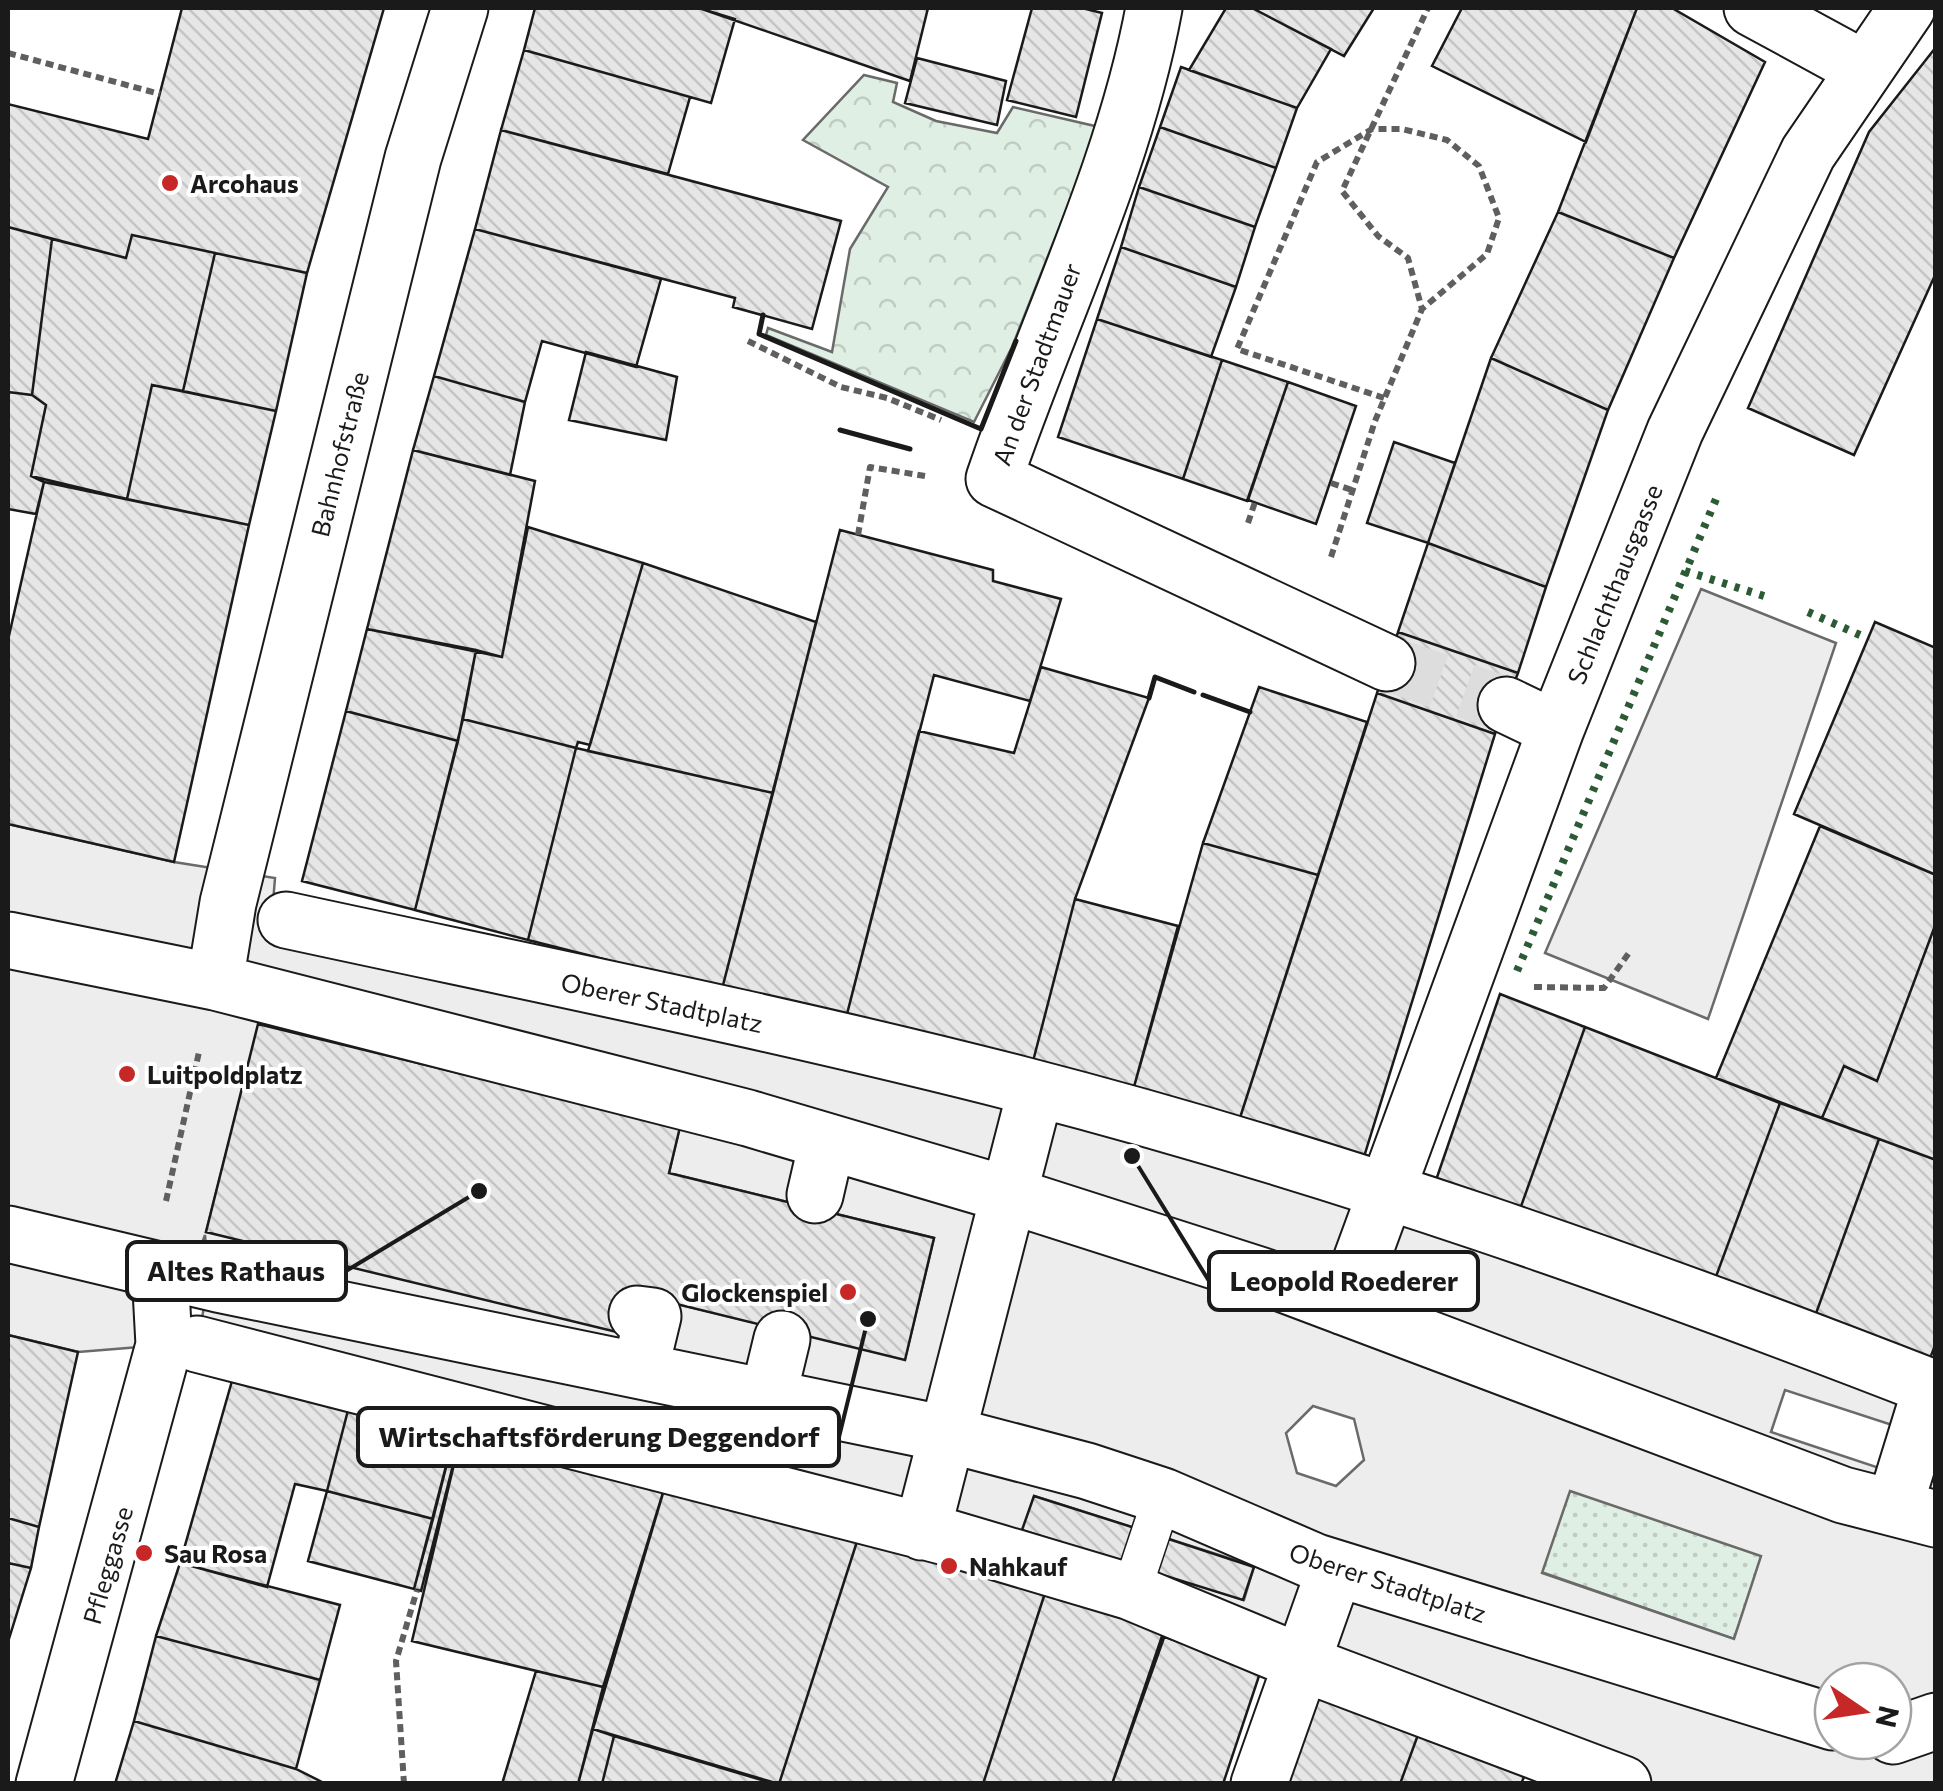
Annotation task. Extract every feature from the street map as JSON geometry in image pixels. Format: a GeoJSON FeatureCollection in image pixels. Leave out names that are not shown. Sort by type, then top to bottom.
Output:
{"type":"FeatureCollection","features":[{"type":"Feature","properties":{"kind":"street","name":"Bahnhofstraße"},"geometry":{"type":"LineString","coordinates":[[216,982],[228,903],[413,158],[460,8]]}},
{"type":"Feature","properties":{"kind":"street","name":"An der Stadtmauer"},"geometry":{"type":"LineString","coordinates":[[1154,8],[1145,60],[994,479],[1387,663]]}},
{"type":"Feature","properties":{"kind":"street"},"geometry":{"type":"LineString","coordinates":[[1752,8],[1864,69]]}},
{"type":"Feature","properties":{"kind":"street","name":"Schlachthausgasse"},"geometry":{"type":"LineString","coordinates":[[1383,1190],[1556,729],[1675,431],[1808,154],[1907,8]]}},
{"type":"Feature","properties":{"kind":"street"},"geometry":{"type":"LineString","coordinates":[[1506,705],[1556,729]]}},
{"type":"Feature","properties":{"kind":"street","name":"Oberer Stadtplatz"},"geometry":{"type":"LineString","coordinates":[[286,920],[1036,1089],[1383,1190],[1800,1336],[1933,1388]]}},
{"type":"Feature","properties":{"kind":"street"},"geometry":{"type":"LineString","coordinates":[[8,940],[216,982],[748,1118],[1012,1196],[1344,1307],[1843,1494],[1915,1514],[1933,1388]]}},
{"type":"Feature","properties":{"kind":"street"},"geometry":{"type":"LineString","coordinates":[[922,1532],[1012,1196],[1036,1089]]}},
{"type":"Feature","properties":{"kind":"street"},"geometry":{"type":"LineString","coordinates":[[815,1195],[827,1143]]}},
{"type":"Feature","properties":{"kind":"street"},"geometry":{"type":"LineString","coordinates":[[1344,1307],[1383,1190]]}},
{"type":"Feature","properties":{"kind":"street"},"geometry":{"type":"LineString","coordinates":[[8,1234],[160,1271],[180,1344],[922,1532],[1132,1592],[1302,1663],[1624,1784]]}},
{"type":"Feature","properties":{"kind":"street","name":"Oberer Stadtplatz"},"geometry":{"type":"LineString","coordinates":[[160,1271],[315,1282],[640,1370],[946,1434],[1163,1496],[1335,1568],[1813,1716]]}},
{"type":"Feature","properties":{"kind":"street"},"geometry":{"type":"LineString","coordinates":[[637,1314],[653,1316],[640,1370]]}},
{"type":"Feature","properties":{"kind":"street"},"geometry":{"type":"LineString","coordinates":[[768,1397],[782,1339]]}},
{"type":"Feature","properties":{"kind":"street","name":"Pfleggasse"},"geometry":{"type":"LineString","coordinates":[[44,1784],[180,1344]]}},
{"type":"Feature","properties":{"kind":"street"},"geometry":{"type":"LineString","coordinates":[[1260,1784],[1335,1568]]}},
{"type":"Feature","properties":{"kind":"lane"},"geometry":{"type":"LineString","coordinates":[[1132,1592],[1163,1496]]}},
{"type":"Feature","properties":{"kind":"path"},"geometry":{"type":"LineString","coordinates":[[1422,308],[1408,258],[1378,236],[1342,191],[1428,8]]}},
{"type":"Feature","properties":{"kind":"path"},"geometry":{"type":"LineString","coordinates":[[8,53],[160,94]]}},
{"type":"Feature","properties":{"kind":"path"},"geometry":{"type":"LineString","coordinates":[[1331,556],[1384,398],[1422,308],[1487,254],[1499,218],[1479,166],[1447,140],[1402,129],[1372,129],[1317,162],[1237,348],[1384,398]]}},
{"type":"Feature","properties":{"kind":"path"},"geometry":{"type":"LineString","coordinates":[[748,342],[841,387],[933,416]]}},
{"type":"Feature","properties":{"kind":"path"},"geometry":{"type":"LineString","coordinates":[[858,535],[870,467],[908,475]]}},
{"type":"Feature","properties":{"kind":"path"},"geometry":{"type":"LineString","coordinates":[[1331,483],[1352,490]]}},
{"type":"Feature","properties":{"kind":"path"},"geometry":{"type":"LineString","coordinates":[[1465,969],[1540,989],[1604,988],[1632,950]]}},
{"type":"Feature","properties":{"kind":"path"},"geometry":{"type":"LineString","coordinates":[[160,1271],[159,1233],[216,982]]}},
{"type":"Feature","properties":{"kind":"path"},"geometry":{"type":"LineString","coordinates":[[404,1784],[396,1661],[417,1590]]}},
{"type":"Feature","properties":{"kind":"green space"},"geometry":{"type":"Polygon","coordinates":[[[864,75],[897,83],[893,102],[936,121],[997,133],[1013,107],[1099,127],[1012,347],[974,422],[766,335],[768,328],[832,352],[850,249],[888,187],[803,140],[864,75]]]}},
{"type":"Feature","properties":{"kind":"green space"},"geometry":{"type":"Polygon","coordinates":[[[1570,1490],[1762,1556],[1734,1639],[1541,1572],[1570,1490]]]}},
{"type":"Feature","properties":{"kind":"shaded area"},"geometry":{"type":"Polygon","coordinates":[[[1701,589],[1836,643],[1708,1019],[1545,953],[1701,589]]]}},
{"type":"Feature","properties":{"kind":"shaded area"},"geometry":{"type":"Polygon","coordinates":[[[8,824],[174,862],[275,878],[272,915],[767,1025],[1935,1389],[1935,1439],[1785,1390],[1771,1432],[1903,1476],[1935,1457],[1935,1783],[1623,1783],[1302,1663],[197,1344],[209,1281],[205,1235],[164,1345],[78,1352],[8,1335],[8,824]],[[259,1024],[206,1232],[640,1295],[905,1359],[934,1238],[669,1173],[680,1126],[259,1024]],[[1313,1406],[1286,1433],[1297,1473],[1336,1486],[1364,1460],[1354,1419],[1313,1406]],[[1570,1491],[1542,1573],[1734,1639],[1761,1556],[1570,1491]],[[1034,1496],[1023,1530],[1244,1600],[1254,1566],[1034,1496]]]}},
{"type":"Feature","properties":{"kind":"building","name":"Arcohaus"},"geometry":{"type":"Polygon","coordinates":[[[182,8],[384,8],[307,273],[132,235],[126,258],[8,227],[8,104],[148,139],[182,8]]]}},
{"type":"Feature","properties":{"kind":"building"},"geometry":{"type":"Polygon","coordinates":[[[535,8],[699,8],[735,19],[711,103],[524,50],[535,8]]]}},
{"type":"Feature","properties":{"kind":"building"},"geometry":{"type":"Polygon","coordinates":[[[699,8],[928,8],[910,81],[699,8]]]}},
{"type":"Feature","properties":{"kind":"building"},"geometry":{"type":"Polygon","coordinates":[[[1032,8],[1082,8],[1102,13],[1076,117],[1007,100],[1032,8]]]}},
{"type":"Feature","properties":{"kind":"building"},"geometry":{"type":"Polygon","coordinates":[[[1226,8],[1252,8],[1331,49],[1297,108],[1189,70],[1226,8]]]}},
{"type":"Feature","properties":{"kind":"building"},"geometry":{"type":"Polygon","coordinates":[[[1252,8],[1374,8],[1344,56],[1252,8]]]}},
{"type":"Feature","properties":{"kind":"building"},"geometry":{"type":"Polygon","coordinates":[[[1462,8],[1637,8],[1586,142],[1432,66],[1462,8]]]}},
{"type":"Feature","properties":{"kind":"building"},"geometry":{"type":"Polygon","coordinates":[[[1637,8],[1672,8],[1765,62],[1674,258],[1558,212],[1637,8]]]}},
{"type":"Feature","properties":{"kind":"building"},"geometry":{"type":"Polygon","coordinates":[[[1936,47],[1936,273],[1854,455],[1748,408],[1869,132],[1936,47]]]}},
{"type":"Feature","properties":{"kind":"building"},"geometry":{"type":"Polygon","coordinates":[[[524,50],[690,97],[668,174],[501,130],[524,50]]]}},
{"type":"Feature","properties":{"kind":"building"},"geometry":{"type":"Polygon","coordinates":[[[917,58],[1006,81],[997,125],[905,103],[917,58]]]}},
{"type":"Feature","properties":{"kind":"building"},"geometry":{"type":"Polygon","coordinates":[[[1181,67],[1297,108],[1276,168],[1160,127],[1181,67]]]}},
{"type":"Feature","properties":{"kind":"building"},"geometry":{"type":"Polygon","coordinates":[[[1160,127],[1276,168],[1255,227],[1139,187],[1160,127]]]}},
{"type":"Feature","properties":{"kind":"building"},"geometry":{"type":"Polygon","coordinates":[[[501,130],[841,221],[812,329],[733,307],[735,298],[475,229],[501,130]]]}},
{"type":"Feature","properties":{"kind":"building"},"geometry":{"type":"Polygon","coordinates":[[[1139,187],[1255,227],[1236,287],[1121,247],[1139,187]]]}},
{"type":"Feature","properties":{"kind":"building"},"geometry":{"type":"Polygon","coordinates":[[[1558,212],[1674,258],[1608,410],[1491,358],[1558,212]]]}},
{"type":"Feature","properties":{"kind":"building"},"geometry":{"type":"Polygon","coordinates":[[[8,227],[52,239],[32,395],[8,392],[8,227]]]}},
{"type":"Feature","properties":{"kind":"building"},"geometry":{"type":"Polygon","coordinates":[[[475,229],[661,279],[636,367],[542,341],[525,402],[434,376],[475,229]]]}},
{"type":"Feature","properties":{"kind":"building"},"geometry":{"type":"Polygon","coordinates":[[[132,235],[215,253],[183,391],[152,385],[127,499],[31,476],[46,405],[32,395],[52,239],[126,258],[132,235]]]}},
{"type":"Feature","properties":{"kind":"building"},"geometry":{"type":"Polygon","coordinates":[[[1121,247],[1236,287],[1211,357],[1097,319],[1121,247]]]}},
{"type":"Feature","properties":{"kind":"building"},"geometry":{"type":"Polygon","coordinates":[[[215,253],[307,273],[276,411],[183,391],[215,253]]]}},
{"type":"Feature","properties":{"kind":"building"},"geometry":{"type":"Polygon","coordinates":[[[1097,319],[1222,360],[1183,479],[1058,437],[1097,319]]]}},
{"type":"Feature","properties":{"kind":"building"},"geometry":{"type":"Polygon","coordinates":[[[586,352],[677,377],[666,440],[569,420],[586,352]]]}},
{"type":"Feature","properties":{"kind":"building"},"geometry":{"type":"Polygon","coordinates":[[[1491,358],[1608,410],[1546,587],[1428,543],[1491,358]]]}},
{"type":"Feature","properties":{"kind":"building"},"geometry":{"type":"Polygon","coordinates":[[[1222,360],[1288,382],[1247,501],[1183,479],[1222,360]]]}},
{"type":"Feature","properties":{"kind":"building"},"geometry":{"type":"Polygon","coordinates":[[[434,376],[525,402],[510,475],[413,450],[434,376]]]}},
{"type":"Feature","properties":{"kind":"building"},"geometry":{"type":"Polygon","coordinates":[[[1288,382],[1356,406],[1316,524],[1248,500],[1288,382]]]}},
{"type":"Feature","properties":{"kind":"building"},"geometry":{"type":"Polygon","coordinates":[[[152,385],[276,411],[249,525],[127,499],[152,385]]]}},
{"type":"Feature","properties":{"kind":"building"},"geometry":{"type":"Polygon","coordinates":[[[8,392],[32,395],[46,405],[31,476],[44,482],[36,514],[8,509],[8,392]]]}},
{"type":"Feature","properties":{"kind":"building"},"geometry":{"type":"Polygon","coordinates":[[[1394,442],[1455,463],[1428,543],[1367,523],[1394,442]]]}},
{"type":"Feature","properties":{"kind":"building"},"geometry":{"type":"Polygon","coordinates":[[[413,450],[535,481],[502,657],[367,629],[413,450]]]}},
{"type":"Feature","properties":{"kind":"building"},"geometry":{"type":"Polygon","coordinates":[[[44,482],[249,525],[174,862],[8,824],[8,640],[44,482]]]}},
{"type":"Feature","properties":{"kind":"building"},"geometry":{"type":"Polygon","coordinates":[[[528,527],[643,563],[590,745],[578,742],[576,748],[463,719],[476,650],[502,657],[528,527]]]}},
{"type":"Feature","properties":{"kind":"building"},"geometry":{"type":"Polygon","coordinates":[[[840,530],[993,570],[993,581],[1061,599],[1030,701],[934,675],[845,1022],[722,989],[840,530]]]}},
{"type":"Feature","properties":{"kind":"building"},"geometry":{"type":"Polygon","coordinates":[[[1428,543],[1546,587],[1518,673],[1398,632],[1428,543]]]}},
{"type":"Feature","properties":{"kind":"building"},"geometry":{"type":"Polygon","coordinates":[[[643,563],[816,622],[773,793],[588,751],[643,563]]]}},
{"type":"Feature","properties":{"kind":"building"},"geometry":{"type":"Polygon","coordinates":[[[1875,622],[1936,648],[1936,875],[1794,814],[1875,622]]]}},
{"type":"Feature","properties":{"kind":"building"},"geometry":{"type":"Polygon","coordinates":[[[367,629],[476,650],[458,741],[346,711],[367,629]]]}},
{"type":"Feature","properties":{"kind":"building"},"geometry":{"type":"Polygon","coordinates":[[[1398,632],[1518,673],[1495,734],[1377,693],[1398,632]]]}},
{"type":"Feature","properties":{"kind":"building"},"geometry":{"type":"Polygon","coordinates":[[[1041,667],[1149,698],[1075,899],[1031,1069],[845,1022],[919,731],[1014,753],[1041,667]]]}},
{"type":"Feature","properties":{"kind":"building"},"geometry":{"type":"Polygon","coordinates":[[[1259,687],[1367,722],[1318,875],[1203,843],[1259,687]]]}},
{"type":"Feature","properties":{"kind":"building"},"geometry":{"type":"Polygon","coordinates":[[[1377,693],[1495,734],[1363,1160],[1238,1124],[1377,693]]]}},
{"type":"Feature","properties":{"kind":"building"},"geometry":{"type":"Polygon","coordinates":[[[346,711],[458,741],[415,910],[302,881],[346,711]]]}},
{"type":"Feature","properties":{"kind":"building"},"geometry":{"type":"Polygon","coordinates":[[[463,719],[576,748],[528,940],[415,910],[463,719]]]}},
{"type":"Feature","properties":{"kind":"building"},"geometry":{"type":"Polygon","coordinates":[[[576,748],[773,793],[722,989],[528,940],[576,748]]]}},
{"type":"Feature","properties":{"kind":"building"},"geometry":{"type":"Polygon","coordinates":[[[1820,826],[1936,875],[1936,923],[1877,1081],[1844,1066],[1822,1118],[1716,1078],[1820,826]]]}},
{"type":"Feature","properties":{"kind":"building"},"geometry":{"type":"Polygon","coordinates":[[[1203,843],[1318,875],[1238,1124],[1132,1094],[1203,843]]]}},
{"type":"Feature","properties":{"kind":"building"},"geometry":{"type":"Polygon","coordinates":[[[1075,899],[1178,926],[1132,1094],[1031,1069],[1075,899]]]}},
{"type":"Feature","properties":{"kind":"building"},"geometry":{"type":"Polygon","coordinates":[[[1936,923],[1936,1160],[1822,1118],[1844,1066],[1877,1081],[1936,923]]]}},
{"type":"Feature","properties":{"kind":"building"},"geometry":{"type":"Polygon","coordinates":[[[1500,994],[1585,1027],[1519,1212],[1435,1183],[1500,994]]]}},
{"type":"Feature","properties":{"kind":"building"},"geometry":{"type":"Polygon","coordinates":[[[258,1024],[680,1127],[669,1173],[934,1238],[905,1360],[640,1295],[629,1335],[206,1232],[258,1024]]]}},
{"type":"Feature","properties":{"kind":"building"},"geometry":{"type":"Polygon","coordinates":[[[1585,1027],[1780,1103],[1714,1282],[1519,1212],[1585,1027]]]}},
{"type":"Feature","properties":{"kind":"building"},"geometry":{"type":"Polygon","coordinates":[[[1780,1103],[1879,1139],[1814,1319],[1714,1282],[1780,1103]]]}},
{"type":"Feature","properties":{"kind":"building"},"geometry":{"type":"Polygon","coordinates":[[[1879,1139],[1936,1160],[1936,1343],[1929,1361],[1814,1319],[1879,1139]]]}},
{"type":"Feature","properties":{"kind":"building"},"geometry":{"type":"Polygon","coordinates":[[[8,1335],[78,1352],[39,1527],[8,1518],[8,1335]]]}},
{"type":"Feature","properties":{"kind":"building"},"geometry":{"type":"Polygon","coordinates":[[[236,1367],[352,1395],[327,1491],[295,1484],[267,1587],[180,1563],[236,1367]]]}},
{"type":"Feature","properties":{"kind":"building"},"geometry":{"type":"Polygon","coordinates":[[[352,1395],[459,1416],[433,1519],[327,1491],[352,1395]]]}},
{"type":"Feature","properties":{"kind":"building"},"geometry":{"type":"Polygon","coordinates":[[[459,1416],[465,1418],[421,1591],[414,1589],[459,1416]]]}},
{"type":"Feature","properties":{"kind":"building"},"geometry":{"type":"Polygon","coordinates":[[[465,1418],[669,1473],[603,1687],[412,1641],[465,1418]]]}},
{"type":"Feature","properties":{"kind":"building"},"geometry":{"type":"Polygon","coordinates":[[[669,1473],[862,1526],[779,1784],[593,1729],[669,1473]]]}},
{"type":"Feature","properties":{"kind":"building"},"geometry":{"type":"Polygon","coordinates":[[[327,1491],[433,1519],[414,1589],[308,1561],[327,1491]]]}},
{"type":"Feature","properties":{"kind":"building"},"geometry":{"type":"Polygon","coordinates":[[[1034,1496],[1135,1528],[1124,1563],[1022,1530],[1034,1496]]]}},
{"type":"Feature","properties":{"kind":"building"},"geometry":{"type":"Polygon","coordinates":[[[8,1518],[39,1527],[31,1568],[8,1563],[8,1518]]]}},
{"type":"Feature","properties":{"kind":"building"},"geometry":{"type":"Polygon","coordinates":[[[862,1526],[1045,1593],[983,1784],[779,1784],[862,1526]]]}},
{"type":"Feature","properties":{"kind":"building"},"geometry":{"type":"Polygon","coordinates":[[[1135,1528],[1254,1567],[1243,1600],[1124,1563],[1135,1528]]]}},
{"type":"Feature","properties":{"kind":"building"},"geometry":{"type":"Polygon","coordinates":[[[8,1563],[31,1568],[8,1642],[8,1563]]]}},
{"type":"Feature","properties":{"kind":"building"},"geometry":{"type":"Polygon","coordinates":[[[180,1563],[340,1605],[320,1680],[156,1636],[180,1563]]]}},
{"type":"Feature","properties":{"kind":"building"},"geometry":{"type":"Polygon","coordinates":[[[1045,1593],[1166,1632],[1112,1784],[983,1784],[1045,1593]]]}},
{"type":"Feature","properties":{"kind":"building"},"geometry":{"type":"Polygon","coordinates":[[[156,1636],[320,1680],[296,1769],[134,1721],[156,1636]]]}},
{"type":"Feature","properties":{"kind":"building"},"geometry":{"type":"Polygon","coordinates":[[[1162,1636],[1261,1670],[1223,1784],[1112,1784],[1162,1636]]]}},
{"type":"Feature","properties":{"kind":"building"},"geometry":{"type":"Polygon","coordinates":[[[536,1671],[603,1687],[578,1784],[502,1784],[536,1671]]]}},
{"type":"Feature","properties":{"kind":"building"},"geometry":{"type":"Polygon","coordinates":[[[1316,1695],[1419,1732],[1400,1784],[1285,1784],[1316,1695]]]}},
{"type":"Feature","properties":{"kind":"building"},"geometry":{"type":"Polygon","coordinates":[[[134,1721],[296,1769],[326,1784],[115,1784],[134,1721]]]}},
{"type":"Feature","properties":{"kind":"building"},"geometry":{"type":"Polygon","coordinates":[[[593,1729],[614,1736],[602,1784],[578,1784],[593,1729]]]}},
{"type":"Feature","properties":{"kind":"building"},"geometry":{"type":"Polygon","coordinates":[[[1419,1732],[1527,1770],[1521,1784],[1400,1784],[1419,1732]]]}},
{"type":"Feature","properties":{"kind":"building"},"geometry":{"type":"Polygon","coordinates":[[[614,1736],[775,1784],[602,1784],[614,1736]]]}},
{"type":"Feature","properties":{"kind":"tunnel"},"geometry":{"type":"LineString","coordinates":[[1387,663],[1506,705]]}},
{"type":"Feature","properties":{"kind":"hedge"},"geometry":{"type":"LineString","coordinates":[[1517,971],[1716,499]]}},
{"type":"Feature","properties":{"kind":"hedge"},"geometry":{"type":"LineString","coordinates":[[1685,571],[1764,596]]}},
{"type":"Feature","properties":{"kind":"hedge"},"geometry":{"type":"LineString","coordinates":[[1808,612],[1860,635]]}},
{"type":"Feature","properties":{"kind":"wall"},"geometry":{"type":"LineString","coordinates":[[763,315],[759,334],[981,429],[1016,341]]}},
{"type":"Feature","properties":{"kind":"wall"},"geometry":{"type":"LineString","coordinates":[[840,430],[910,449]]}},
{"type":"Feature","properties":{"kind":"wall"},"geometry":{"type":"LineString","coordinates":[[1149,698],[1155,677],[1194,692]]}},
{"type":"Feature","properties":{"kind":"wall"},"geometry":{"type":"LineString","coordinates":[[1203,695],[1250,712]]}},
{"type":"Feature","properties":{"kind":"place","name":"Arcohaus"},"geometry":{"type":"Point","coordinates":[170,183]}},
{"type":"Feature","properties":{"kind":"place","name":"Luitpoldplatz"},"geometry":{"type":"Point","coordinates":[127,1074]}},
{"type":"Feature","properties":{"kind":"place","name":"Leopold Roederer"},"geometry":{"type":"Point","coordinates":[1132,1156]}},
{"type":"Feature","properties":{"kind":"place","name":"Altes Rathaus"},"geometry":{"type":"Point","coordinates":[479,1191]}},
{"type":"Feature","properties":{"kind":"place","name":"Glockenspiel"},"geometry":{"type":"Point","coordinates":[848,1292]}},
{"type":"Feature","properties":{"kind":"place","name":"Wirtschaftsförderung Deggendorf"},"geometry":{"type":"Point","coordinates":[868,1319]}},
{"type":"Feature","properties":{"kind":"place","name":"Sau Rosa"},"geometry":{"type":"Point","coordinates":[144,1553]}},
{"type":"Feature","properties":{"kind":"place","name":"Nahkauf"},"geometry":{"type":"Point","coordinates":[949,1566]}}]}
